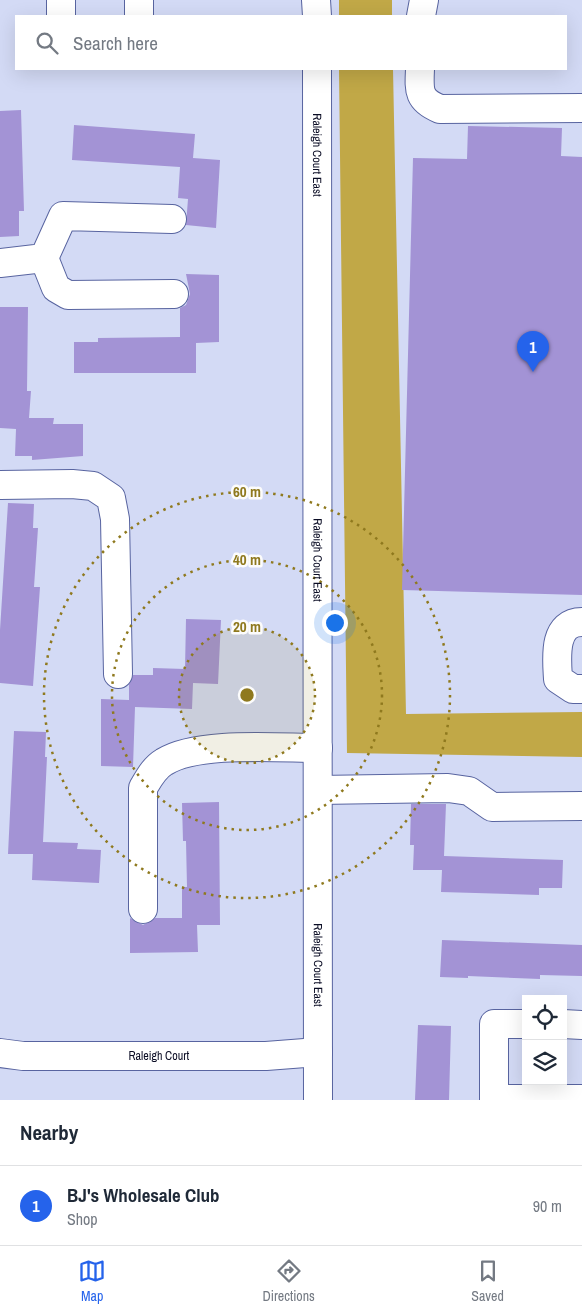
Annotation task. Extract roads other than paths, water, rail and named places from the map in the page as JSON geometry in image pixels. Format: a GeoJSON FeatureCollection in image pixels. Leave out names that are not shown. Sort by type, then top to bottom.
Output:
{"type":"FeatureCollection","features":[{"type":"Feature","properties":{"kind":"street"},"geometry":{"type":"LineString","coordinates":[[61,0],[62,15]]}},
{"type":"Feature","properties":{"kind":"street"},"geometry":{"type":"LineString","coordinates":[[139,0],[139,15]]}},
{"type":"Feature","properties":{"kind":"street"},"geometry":{"type":"LineString","coordinates":[[316,0],[316,15]]}},
{"type":"Feature","properties":{"kind":"street"},"geometry":{"type":"LineString","coordinates":[[421,15],[424,0]]}},
{"type":"Feature","properties":{"kind":"street","name":"Raleigh Court East"},"geometry":{"type":"LineString","coordinates":[[317,70],[318,1100]]}},
{"type":"Feature","properties":{"kind":"street"},"geometry":{"type":"LineString","coordinates":[[420,70],[419,90],[427,104],[440,109],[582,108]]}},
{"type":"Feature","properties":{"kind":"street"},"geometry":{"type":"LineString","coordinates":[[172,219],[63,216],[44,258],[56,288],[68,294],[174,294]]}},
{"type":"Feature","properties":{"kind":"street"},"geometry":{"type":"LineString","coordinates":[[0,263],[44,258]]}},
{"type":"Feature","properties":{"kind":"street"},"geometry":{"type":"LineString","coordinates":[[0,485],[72,484],[93,486],[110,498],[115,519],[118,674]]}},
{"type":"Feature","properties":{"kind":"street"},"geometry":{"type":"LineString","coordinates":[[582,622],[576,622],[563,632],[556,647],[558,679],[573,689],[582,689]]}},
{"type":"Feature","properties":{"kind":"street"},"geometry":{"type":"LineString","coordinates":[[143,909],[143,788],[152,772],[164,762],[182,754],[201,751],[318,748]]}},
{"type":"Feature","properties":{"kind":"street"},"geometry":{"type":"LineString","coordinates":[[318,790],[448,788],[469,791],[492,807],[582,806]]}},
{"type":"Feature","properties":{"kind":"street"},"geometry":{"type":"LineString","coordinates":[[522,1024],[494,1024],[494,1099],[582,1098]]}},
{"type":"Feature","properties":{"kind":"street"},"geometry":{"type":"LineString","coordinates":[[567,1024],[582,1025]]}},
{"type":"Feature","properties":{"kind":"street","name":"Raleigh Court"},"geometry":{"type":"LineString","coordinates":[[0,1053],[23,1056],[228,1056],[318,1052]]}},
{"type":"Feature","properties":{"kind":"place","name":"BJ's Wholesale Club"},"geometry":{"type":"Point","coordinates":[533,372]}}]}
